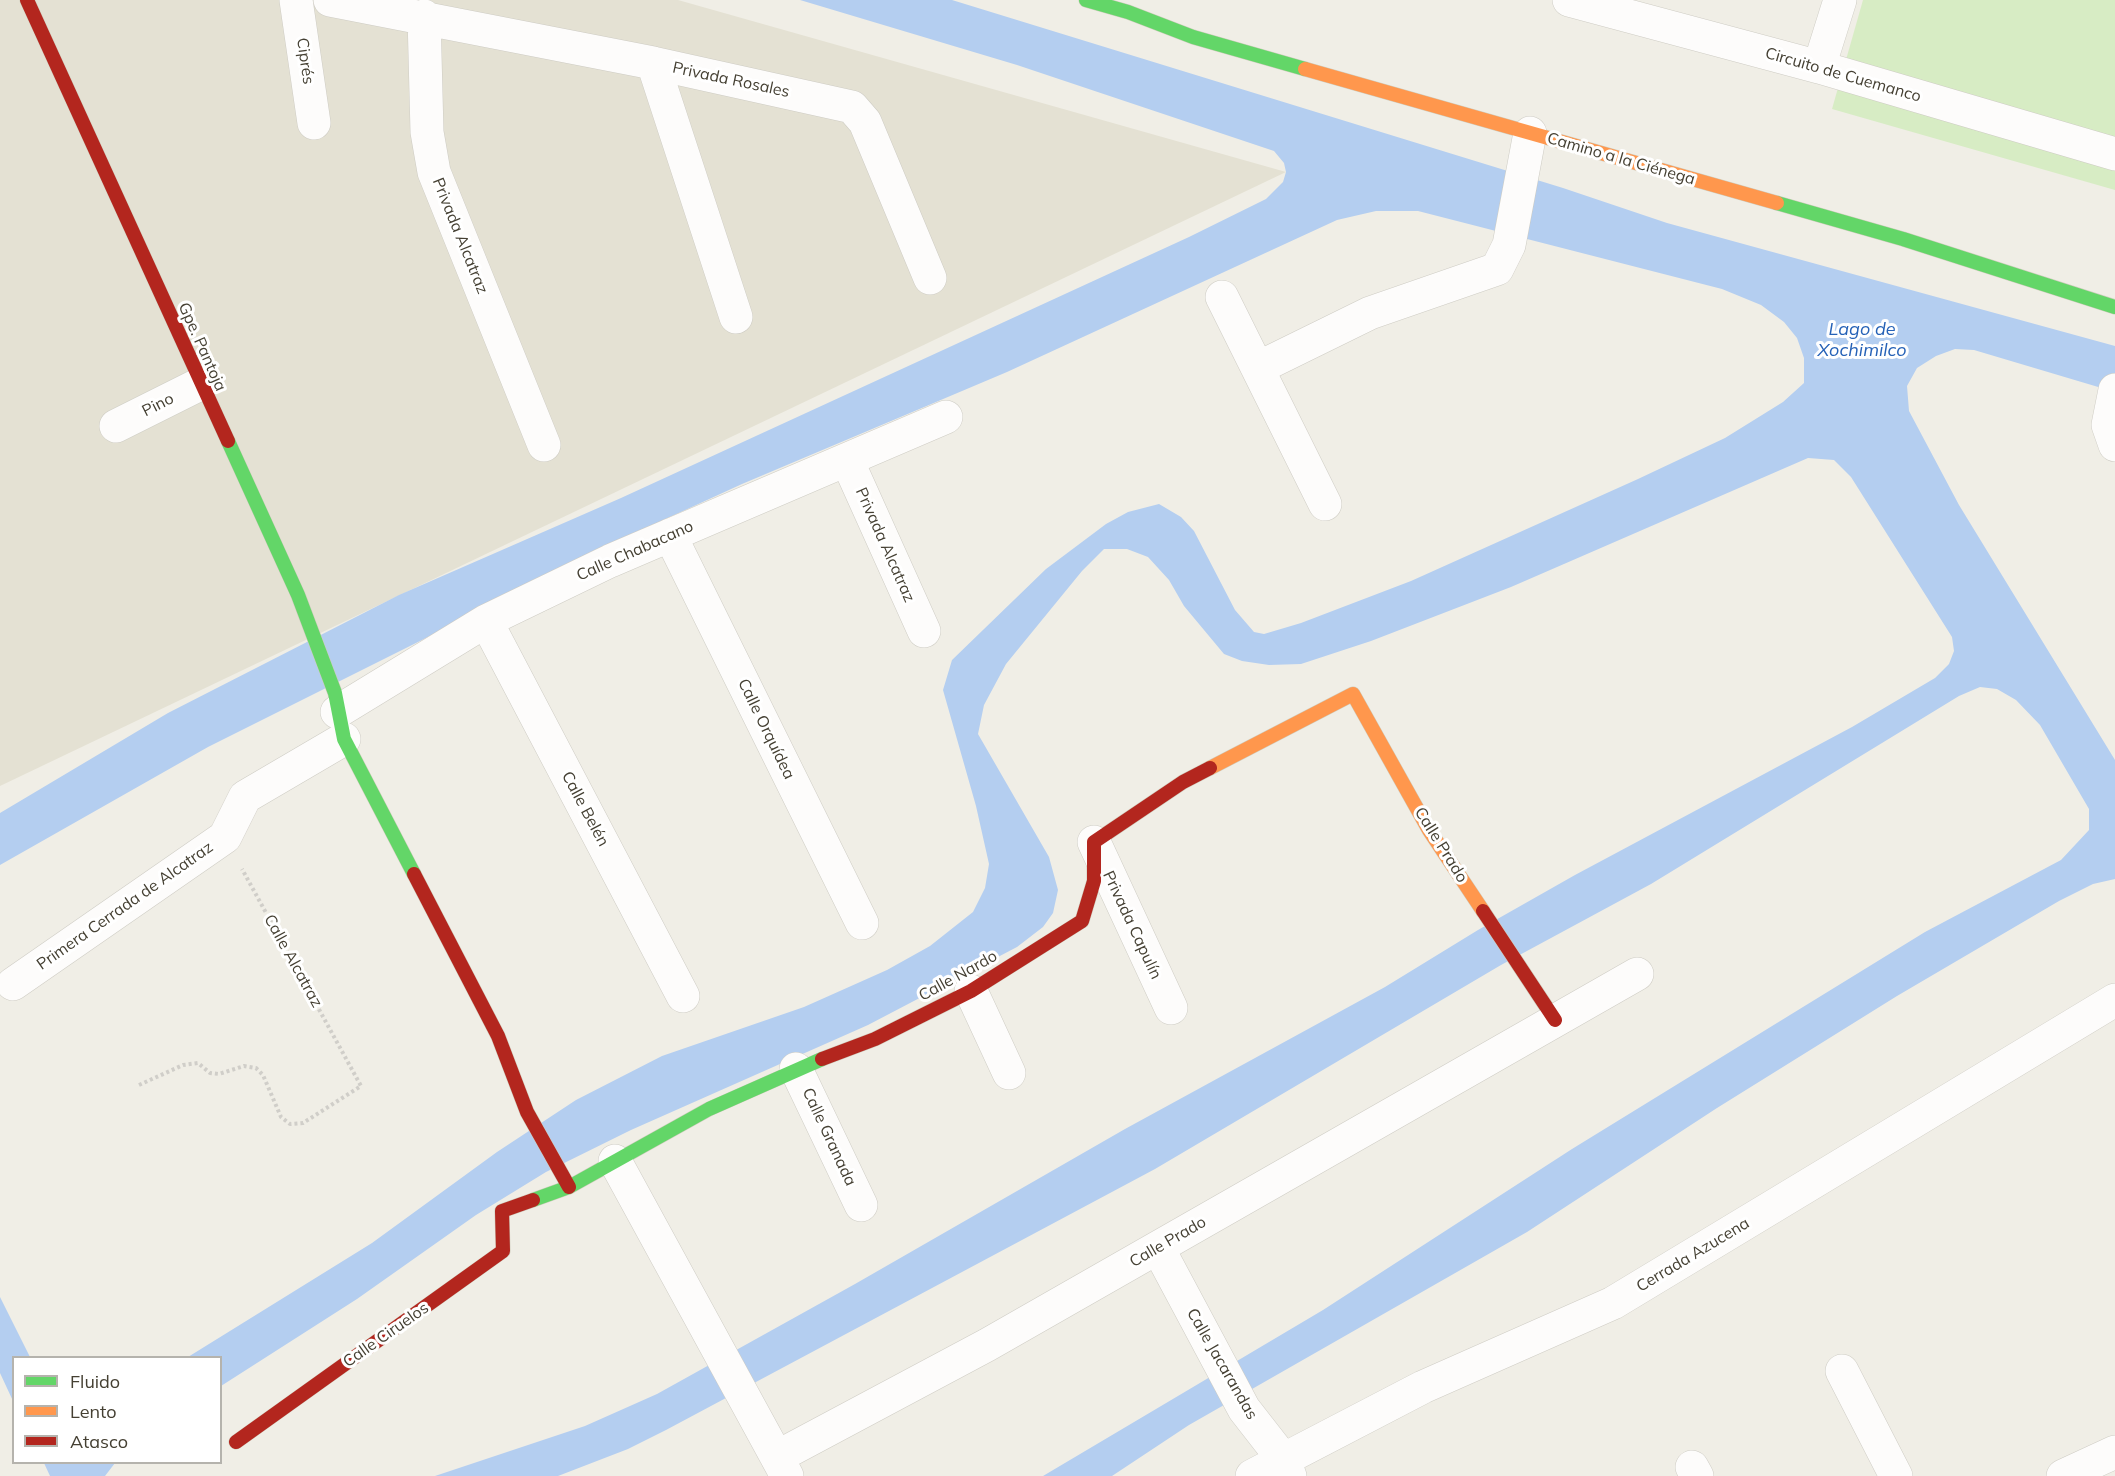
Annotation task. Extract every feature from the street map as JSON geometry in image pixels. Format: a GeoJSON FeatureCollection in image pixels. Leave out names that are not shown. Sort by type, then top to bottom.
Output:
{"type":"FeatureCollection","features":[{"type":"Feature","properties":{"kind":"street","name":"Gpe. Pantoja"},"geometry":{"type":"LineString","coordinates":[[27,0],[313,631],[339,715],[498,1036],[527,1112],[565,1181]]}},
{"type":"Feature","properties":{"kind":"street","name":"Ciprés"},"geometry":{"type":"LineString","coordinates":[[296,0],[314,123]]}},
{"type":"Feature","properties":{"kind":"street","name":"Privada Rosales"},"geometry":{"type":"LineString","coordinates":[[330,0],[424,16],[852,107],[865,122],[930,278]]}},
{"type":"Feature","properties":{"kind":"street","name":"Camino a la Ciénega"},"geometry":{"type":"LineString","coordinates":[[1086,0],[1130,6],[1193,37],[1528,142],[1903,239],[2115,307]]}},
{"type":"Feature","properties":{"kind":"street"},"geometry":{"type":"LineString","coordinates":[[1819,67],[1840,0]]}},
{"type":"Feature","properties":{"kind":"street","name":"Circuito de Cuemanco"},"geometry":{"type":"LineString","coordinates":[[1587,2],[2115,154]]}},
{"type":"Feature","properties":{"kind":"street","name":"Privada Alcatraz"},"geometry":{"type":"LineString","coordinates":[[424,16],[427,132],[434,172],[544,445]]}},
{"type":"Feature","properties":{"kind":"street"},"geometry":{"type":"LineString","coordinates":[[653,63],[736,317]]}},
{"type":"Feature","properties":{"kind":"street"},"geometry":{"type":"LineString","coordinates":[[1258,368],[1370,313],[1497,269],[1509,245],[1528,142]]}},
{"type":"Feature","properties":{"kind":"street"},"geometry":{"type":"LineString","coordinates":[[1222,297],[1325,504]]}},
{"type":"Feature","properties":{"kind":"street","name":"Pino"},"geometry":{"type":"LineString","coordinates":[[116,426],[200,384]]}},
{"type":"Feature","properties":{"kind":"street"},"geometry":{"type":"LineString","coordinates":[[2111,435],[2115,390]]}},
{"type":"Feature","properties":{"kind":"street","name":"Calle Chabacano"},"geometry":{"type":"LineString","coordinates":[[339,715],[486,621],[670,535],[946,417]]}},
{"type":"Feature","properties":{"kind":"street","name":"Privada Alcatraz"},"geometry":{"type":"LineString","coordinates":[[847,460],[924,631]]}},
{"type":"Feature","properties":{"kind":"street","name":"Calle Orquídea"},"geometry":{"type":"LineString","coordinates":[[670,535],[862,923]]}},
{"type":"Feature","properties":{"kind":"street","name":"Calle Belén"},"geometry":{"type":"LineString","coordinates":[[486,621],[683,996]]}},
{"type":"Feature","properties":{"kind":"street","name":"Calle Prado"},"geometry":{"type":"LineString","coordinates":[[1094,842],[1183,782],[1353,694],[1429,830],[1556,1020]]}},
{"type":"Feature","properties":{"kind":"street","name":"Primera Cerrada de Alcatraz"},"geometry":{"type":"LineString","coordinates":[[13,984],[225,837],[245,797],[339,715]]}},
{"type":"Feature","properties":{"kind":"street","name":"Calle Nardo"},"geometry":{"type":"LineString","coordinates":[[502,1211],[565,1181],[615,1161],[709,1109],[796,1069],[875,1039],[971,991],[1082,921],[1094,881],[1094,842]]}},
{"type":"Feature","properties":{"kind":"street","name":"Privada Capulín"},"geometry":{"type":"LineString","coordinates":[[1094,842],[1171,1008]]}},
{"type":"Feature","properties":{"kind":"street","name":"Calle Prado"},"geometry":{"type":"LineString","coordinates":[[782,1466],[987,1345],[1637,974]]}},
{"type":"Feature","properties":{"kind":"street"},"geometry":{"type":"LineString","coordinates":[[971,991],[1009,1073]]}},
{"type":"Feature","properties":{"kind":"street","name":"Cerrada Azucena"},"geometry":{"type":"LineString","coordinates":[[1252,1476],[1286,1468],[1423,1387],[1613,1303],[2115,1000]]}},
{"type":"Feature","properties":{"kind":"street","name":"Calle Granada"},"geometry":{"type":"LineString","coordinates":[[796,1069],[861,1205]]}},
{"type":"Feature","properties":{"kind":"street"},"geometry":{"type":"LineString","coordinates":[[615,1161],[714,1338],[782,1466]]}},
{"type":"Feature","properties":{"kind":"street","name":"Calle Ciruelos"},"geometry":{"type":"LineString","coordinates":[[236,1442],[503,1251],[502,1211]]}},
{"type":"Feature","properties":{"kind":"street","name":"Calle Jacarandas"},"geometry":{"type":"LineString","coordinates":[[1158,1248],[1244,1409],[1286,1468]]}},
{"type":"Feature","properties":{"kind":"street"},"geometry":{"type":"LineString","coordinates":[[1842,1371],[1896,1476]]}},
{"type":"Feature","properties":{"kind":"street"},"geometry":{"type":"LineString","coordinates":[[2063,1476],[2115,1452]]}},
{"type":"Feature","properties":{"kind":"path","name":"Calle Alcatraz"},"geometry":{"type":"LineString","coordinates":[[139,1085],[183,1065],[198,1064],[210,1073],[219,1074],[244,1066],[256,1068],[263,1076],[281,1117],[290,1124],[303,1123],[361,1086],[225,837]]}},
{"type":"Feature","properties":{"kind":"shaded area"},"geometry":{"type":"Polygon","coordinates":[[[0,0],[678,0],[1286,172],[0,786],[0,0]]]}},
{"type":"Feature","properties":{"kind":"green space"},"geometry":{"type":"Polygon","coordinates":[[[1863,0],[2115,0],[2115,190],[1832,109],[1863,0]]]}},
{"type":"Feature","properties":{"kind":"water","name":"Lago de Xochimilco"},"geometry":{"type":"Polygon","coordinates":[[[800,0],[952,0],[1563,188],[1667,223],[2115,346],[2115,392],[1974,350],[1955,349],[1936,356],[1917,368],[1907,386],[1909,411],[1959,505],[2115,760],[2115,879],[2093,884],[2059,901],[1897,996],[1717,1108],[1527,1232],[1189,1425],[1112,1476],[1043,1476],[1323,1310],[1572,1149],[1925,932],[2061,860],[2089,830],[2089,809],[2040,725],[2016,700],[1997,689],[1980,687],[1959,696],[1651,884],[1501,965],[1155,1169],[666,1430],[628,1449],[558,1476],[435,1476],[585,1426],[657,1394],[855,1284],[1125,1129],[1385,987],[1478,930],[1575,875],[1852,727],[1935,678],[1949,664],[1954,651],[1952,637],[1851,477],[1834,460],[1808,458],[1511,587],[1371,641],[1301,664],[1269,665],[1242,661],[1224,654],[1184,606],[1169,580],[1148,557],[1127,549],[1104,549],[1082,571],[1006,664],[984,705],[978,734],[1049,857],[1058,890],[1053,913],[1043,927],[1017,947],[868,1025],[631,1130],[546,1172],[476,1215],[357,1299],[222,1385],[222,1356],[190,1356],[372,1243],[497,1152],[576,1100],[662,1056],[804,1007],[887,970],[930,946],[973,912],[985,888],[989,864],[976,806],[943,690],[952,660],[1046,569],[1106,524],[1128,512],[1159,504],[1181,517],[1194,531],[1235,610],[1254,632],[1264,634],[1301,623],[1411,581],[1638,479],[1725,438],[1783,402],[1804,383],[1804,358],[1797,338],[1784,322],[1761,305],[1722,289],[1418,211],[1376,211],[1337,220],[1007,372],[742,484],[646,528],[208,747],[0,865],[0,813],[168,713],[399,595],[621,498],[1189,237],[1266,199],[1283,182],[1286,172],[1284,163],[1274,151],[1017,65],[800,0]]]}},
{"type":"Feature","properties":{"kind":"water"},"geometry":{"type":"Polygon","coordinates":[[[0,1297],[30,1356],[12,1356],[12,1399],[0,1373],[0,1297]]]}},
{"type":"Feature","properties":{"kind":"water"},"geometry":{"type":"Polygon","coordinates":[[[44,1464],[114,1464],[105,1476],[50,1476],[44,1464]]]}},
{"type":"Feature","properties":{"kind":"traffic: fast"},"geometry":{"type":"LineString","coordinates":[[1086,0],[1128,12],[1193,37],[1305,69]]}},
{"type":"Feature","properties":{"kind":"traffic: fast"},"geometry":{"type":"LineString","coordinates":[[1777,203],[1903,239],[2115,307]]}},
{"type":"Feature","properties":{"kind":"traffic: fast"},"geometry":{"type":"LineString","coordinates":[[228,441],[298,595],[335,693],[344,739],[414,874]]}},
{"type":"Feature","properties":{"kind":"traffic: fast"},"geometry":{"type":"LineString","coordinates":[[533,1200],[569,1187],[709,1109],[822,1059]]}},
{"type":"Feature","properties":{"kind":"traffic: slow"},"geometry":{"type":"LineString","coordinates":[[1305,69],[1777,203]]}},
{"type":"Feature","properties":{"kind":"traffic: slow"},"geometry":{"type":"LineString","coordinates":[[1210,768],[1353,694],[1429,830],[1483,911]]}},
{"type":"Feature","properties":{"kind":"traffic: jam"},"geometry":{"type":"LineString","coordinates":[[27,0],[228,441]]}},
{"type":"Feature","properties":{"kind":"traffic: jam"},"geometry":{"type":"LineString","coordinates":[[822,1059],[875,1039],[971,991],[1082,921],[1094,881],[1094,842],[1183,782],[1210,768]]}},
{"type":"Feature","properties":{"kind":"traffic: jam"},"geometry":{"type":"LineString","coordinates":[[414,874],[498,1036],[527,1112],[569,1187]]}},
{"type":"Feature","properties":{"kind":"traffic: jam"},"geometry":{"type":"LineString","coordinates":[[1483,911],[1555,1020]]}},
{"type":"Feature","properties":{"kind":"traffic: jam"},"geometry":{"type":"LineString","coordinates":[[236,1442],[503,1251],[502,1211],[533,1200]]}}]}
